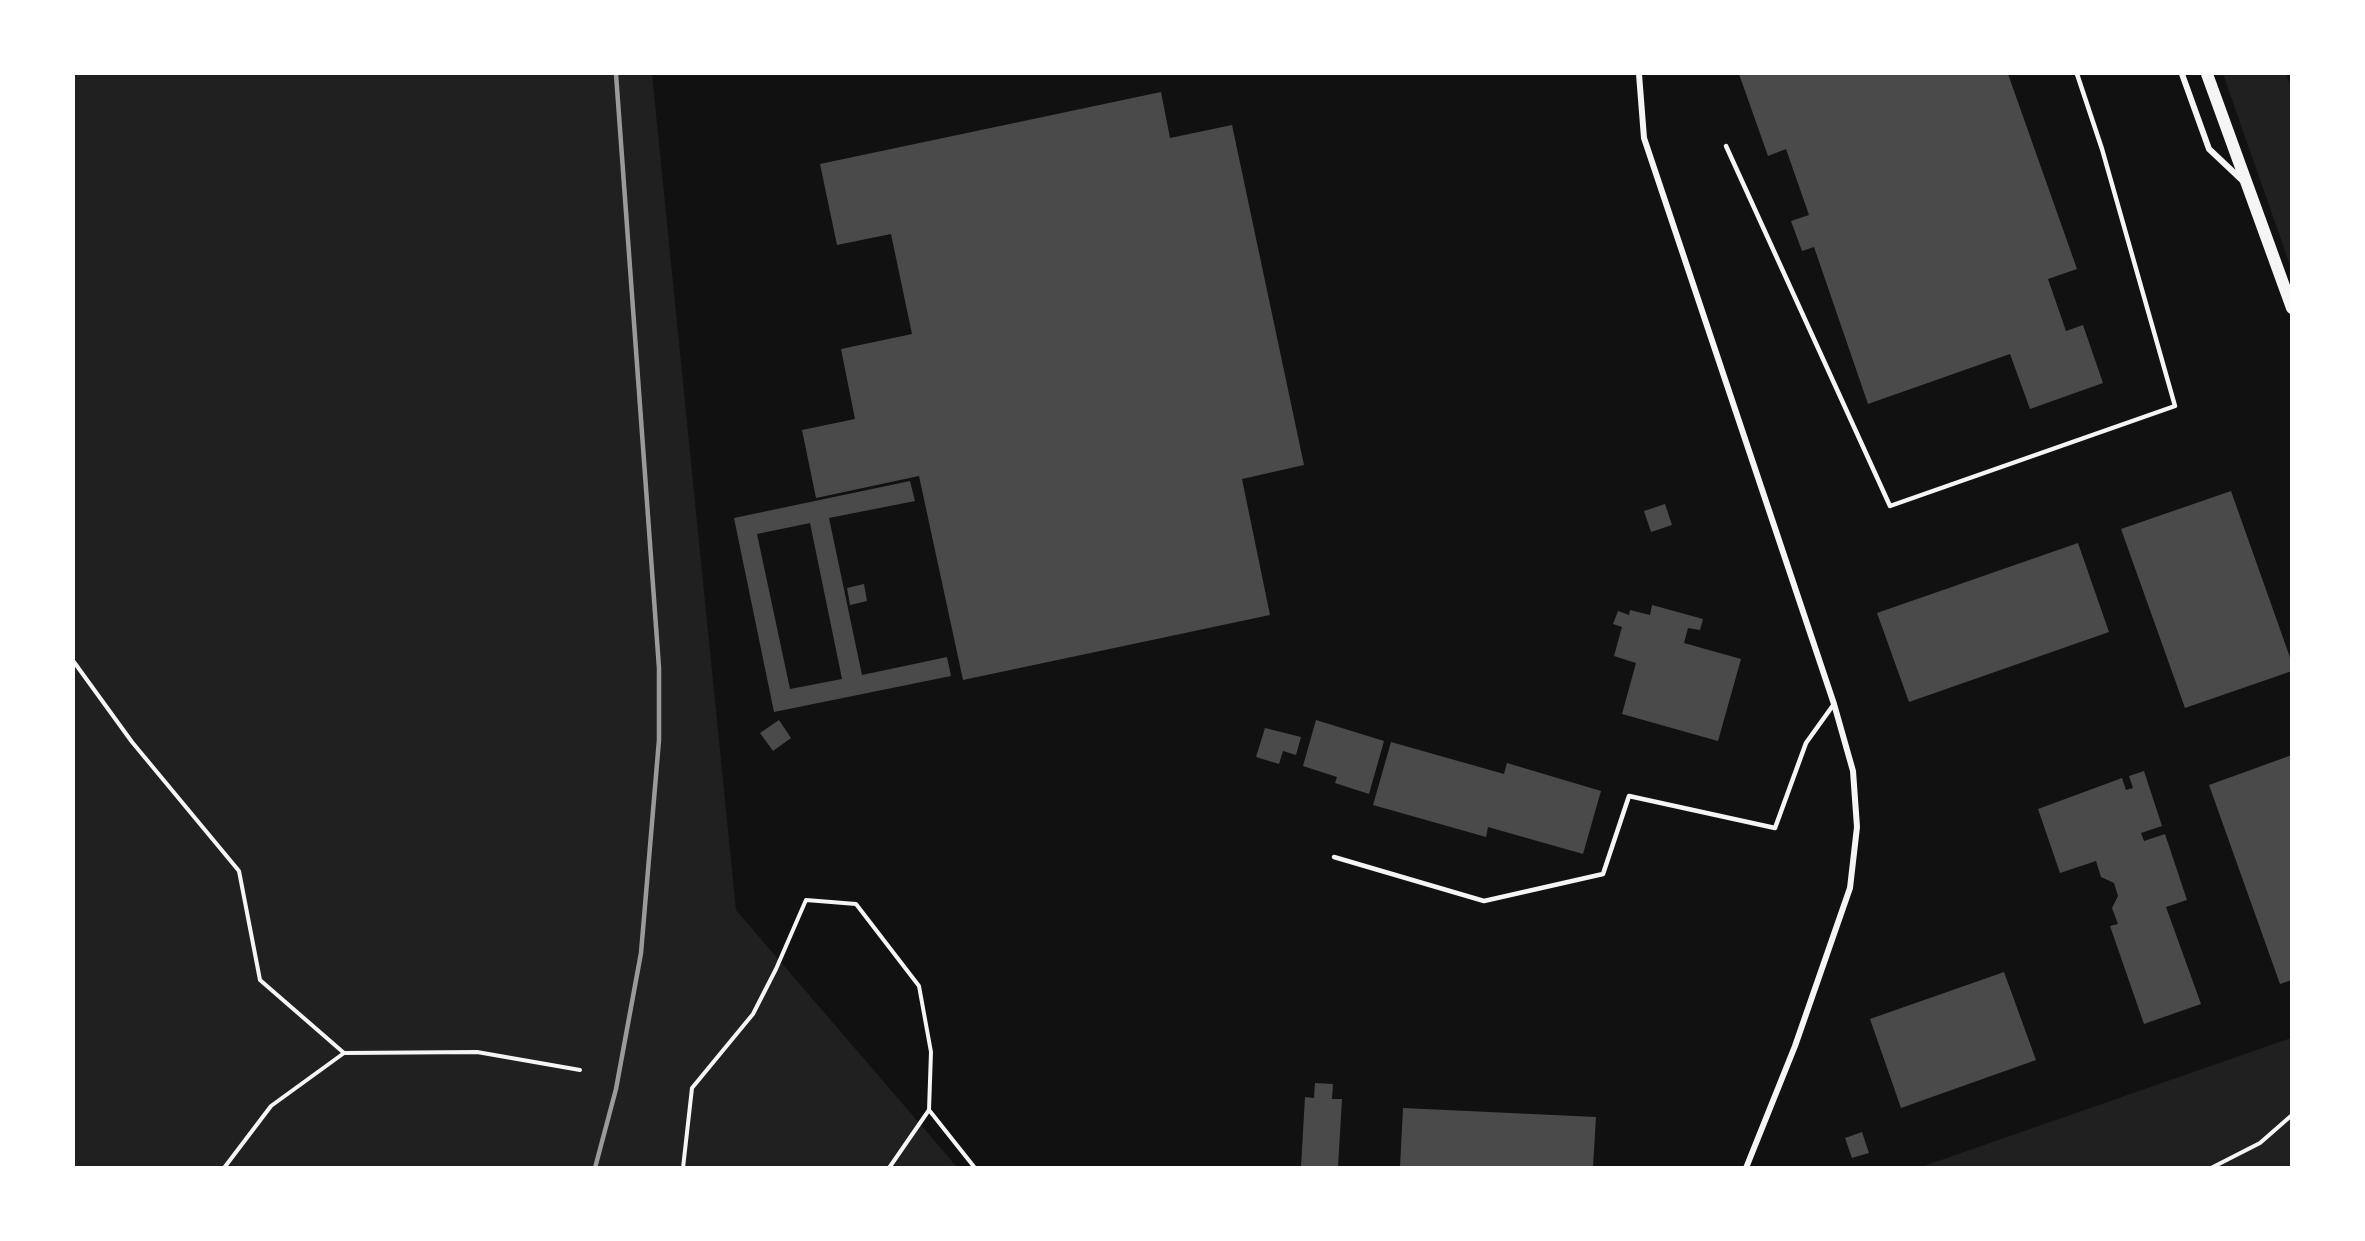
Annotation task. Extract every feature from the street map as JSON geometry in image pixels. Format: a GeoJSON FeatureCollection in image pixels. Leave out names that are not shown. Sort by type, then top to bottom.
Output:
{"type":"FeatureCollection","features":[{"type":"Feature","properties":{"kind":"main road"},"geometry":{"type":"LineString","coordinates":[[2206,74],[2292,308]]}},
{"type":"Feature","properties":{"kind":"street"},"geometry":{"type":"LineString","coordinates":[[1639,74],[1644,138],[1833,704],[1852,771],[1857,827],[1850,888],[1795,1046],[1746,1167]]}},
{"type":"Feature","properties":{"kind":"street"},"geometry":{"type":"LineString","coordinates":[[2182,74],[2209,149],[2248,186]]}},
{"type":"Feature","properties":{"kind":"lane"},"geometry":{"type":"LineString","coordinates":[[1726,146],[1890,506],[2175,406],[2102,149],[2077,74]]}},
{"type":"Feature","properties":{"kind":"lane"},"geometry":{"type":"LineString","coordinates":[[1334,857],[1484,900],[1604,874],[1629,796],[1775,828],[1806,743],[1833,704]]}},
{"type":"Feature","properties":{"kind":"path"},"geometry":{"type":"LineString","coordinates":[[74,662],[132,742],[239,870],[260,980],[344,1053]]}},
{"type":"Feature","properties":{"kind":"path"},"geometry":{"type":"LineString","coordinates":[[683,1167],[692,1088],[753,1014],[776,969],[806,900],[856,904],[919,986],[931,1052],[929,1110],[889,1167]]}},
{"type":"Feature","properties":{"kind":"path"},"geometry":{"type":"LineString","coordinates":[[224,1167],[271,1106],[344,1053],[477,1052],[580,1070]]}},
{"type":"Feature","properties":{"kind":"path"},"geometry":{"type":"LineString","coordinates":[[929,1110],[975,1167]]}},
{"type":"Feature","properties":{"kind":"path"},"geometry":{"type":"LineString","coordinates":[[2211,1167],[2260,1143],[2292,1115]]}},
{"type":"Feature","properties":{"kind":"shaded area"},"geometry":{"type":"Polygon","coordinates":[[[74,74],[652,74],[736,910],[957,1167],[74,1167],[74,74]]]}},
{"type":"Feature","properties":{"kind":"shaded area"},"geometry":{"type":"Polygon","coordinates":[[[2223,74],[2286,74],[2292,89],[2291,268],[2223,74]]]}},
{"type":"Feature","properties":{"kind":"shaded area"},"geometry":{"type":"Polygon","coordinates":[[[2291,1038],[2291,1167],[1921,1167],[2291,1038]]]}},
{"type":"Feature","properties":{"kind":"building"},"geometry":{"type":"Polygon","coordinates":[[[1739,74],[2008,74],[2077,269],[2048,279],[2066,331],[2083,325],[2103,383],[2030,409],[2010,354],[1868,404],[1814,247],[1802,251],[1791,221],[1809,215],[1786,149],[1768,156],[1739,74]]]}},
{"type":"Feature","properties":{"kind":"building"},"geometry":{"type":"Polygon","coordinates":[[[1161,92],[1170,138],[1232,125],[1304,465],[1242,479],[1270,615],[963,680],[919,476],[816,498],[802,430],[855,419],[841,349],[912,334],[891,234],[837,245],[820,164],[1161,92]]]}},
{"type":"Feature","properties":{"kind":"building"},"geometry":{"type":"Polygon","coordinates":[[[910,481],[915,501],[829,518],[862,675],[947,657],[951,676],[774,712],[734,518],[910,481]],[[810,523],[757,534],[790,689],[842,679],[810,523]]]}},
{"type":"Feature","properties":{"kind":"building"},"geometry":{"type":"Polygon","coordinates":[[[2231,491],[2292,663],[2292,671],[2185,708],[2121,529],[2231,491]]]}},
{"type":"Feature","properties":{"kind":"building"},"geometry":{"type":"Polygon","coordinates":[[[1665,504],[1672,525],[1651,532],[1644,511],[1665,504]]]}},
{"type":"Feature","properties":{"kind":"building"},"geometry":{"type":"Polygon","coordinates":[[[2078,543],[2109,632],[1909,702],[1877,613],[2078,543]]]}},
{"type":"Feature","properties":{"kind":"building"},"geometry":{"type":"Polygon","coordinates":[[[864,584],[867,601],[850,605],[847,588],[864,584]]]}},
{"type":"Feature","properties":{"kind":"building"},"geometry":{"type":"Polygon","coordinates":[[[1652,605],[1703,619],[1700,630],[1688,628],[1684,643],[1741,659],[1718,741],[1622,714],[1636,663],[1614,656],[1622,627],[1613,624],[1618,611],[1629,615],[1630,610],[1650,615],[1652,605]]]}},
{"type":"Feature","properties":{"kind":"building"},"geometry":{"type":"Polygon","coordinates":[[[779,720],[791,738],[773,751],[760,733],[779,720]]]}},
{"type":"Feature","properties":{"kind":"building"},"geometry":{"type":"Polygon","coordinates":[[[1316,720],[1384,741],[1369,794],[1335,783],[1337,777],[1303,766],[1316,720]]]}},
{"type":"Feature","properties":{"kind":"building"},"geometry":{"type":"Polygon","coordinates":[[[1265,728],[1301,737],[1296,755],[1283,751],[1279,764],[1256,757],[1265,728]]]}},
{"type":"Feature","properties":{"kind":"building"},"geometry":{"type":"Polygon","coordinates":[[[1391,742],[1504,774],[1507,763],[1601,791],[1583,854],[1488,827],[1486,837],[1373,805],[1391,742]]]}},
{"type":"Feature","properties":{"kind":"building"},"geometry":{"type":"Polygon","coordinates":[[[2292,755],[2292,980],[2280,984],[2209,785],[2292,755]]]}},
{"type":"Feature","properties":{"kind":"building"},"geometry":{"type":"Polygon","coordinates":[[[2144,771],[2162,826],[2141,833],[2144,841],[2165,834],[2187,900],[2166,907],[2201,1004],[2144,1024],[2110,926],[2118,924],[2112,908],[2118,896],[2114,883],[2101,877],[2096,861],[2060,873],[2038,809],[2122,778],[2126,790],[2133,788],[2129,776],[2144,771]]]}},
{"type":"Feature","properties":{"kind":"building"},"geometry":{"type":"Polygon","coordinates":[[[2004,972],[2036,1060],[1901,1108],[1870,1019],[2004,972]]]}},
{"type":"Feature","properties":{"kind":"building"},"geometry":{"type":"Polygon","coordinates":[[[1315,1083],[1333,1084],[1332,1099],[1342,1099],[1338,1167],[1301,1167],[1305,1097],[1314,1098],[1315,1083]]]}},
{"type":"Feature","properties":{"kind":"building"},"geometry":{"type":"Polygon","coordinates":[[[1403,1108],[1596,1117],[1593,1167],[1400,1167],[1403,1108]]]}},
{"type":"Feature","properties":{"kind":"building"},"geometry":{"type":"Polygon","coordinates":[[[1862,1132],[1869,1153],[1852,1158],[1845,1138],[1862,1132]]]}},
{"type":"Feature","properties":{"kind":"railway"},"geometry":{"type":"LineString","coordinates":[[595,1168],[616,1089],[641,953],[659,740],[659,668],[616,74]]}}]}
